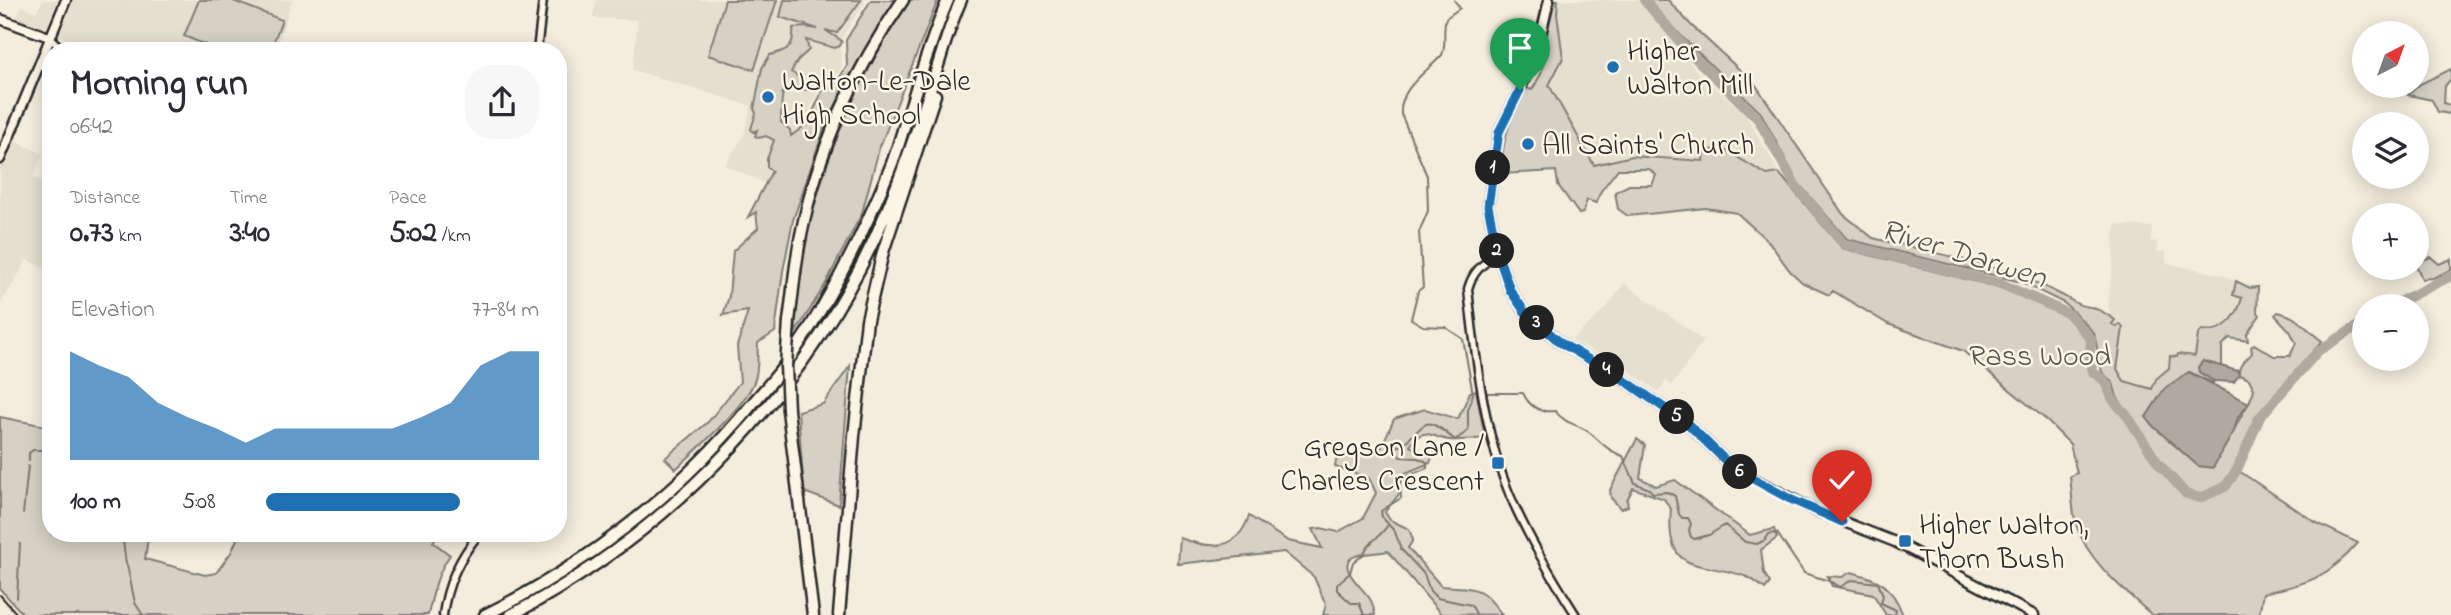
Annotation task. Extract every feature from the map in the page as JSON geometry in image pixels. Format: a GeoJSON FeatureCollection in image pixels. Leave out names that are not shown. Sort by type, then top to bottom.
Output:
{"type":"FeatureCollection","features":[{"type":"Feature","properties":{"kind":"highway"},"geometry":{"type":"LineString","coordinates":[[813,615],[788,410],[786,366],[789,321],[801,235],[819,167],[850,92],[887,23],[903,0]]}},
{"type":"Feature","properties":{"kind":"highway"},"geometry":{"type":"LineString","coordinates":[[485,615],[542,584],[598,548],[662,498],[728,433],[789,360],[835,286],[866,225],[893,162],[930,41],[948,0]]}},
{"type":"Feature","properties":{"kind":"highway"},"geometry":{"type":"LineString","coordinates":[[511,615],[596,564],[663,513],[740,438],[807,354],[855,275],[884,217],[961,0]]}},
{"type":"Feature","properties":{"kind":"highway"},"geometry":{"type":"LineString","coordinates":[[839,615],[867,320],[883,252],[931,111],[951,27]]}},
{"type":"Feature","properties":{"kind":"main road"},"geometry":{"type":"LineString","coordinates":[[47,42],[66,0]]}},
{"type":"Feature","properties":{"kind":"main road"},"geometry":{"type":"LineString","coordinates":[[1549,0],[1539,43],[1499,132],[1488,206],[1498,255],[1510,290],[1525,312],[1561,343],[1627,382],[1689,425],[1733,468],[1816,512],[1895,542],[2034,615]]}},
{"type":"Feature","properties":{"kind":"main road"},"geometry":{"type":"LineString","coordinates":[[0,19],[49,37]]}},
{"type":"Feature","properties":{"kind":"main road"},"geometry":{"type":"LineString","coordinates":[[0,159],[42,56]]}},
{"type":"Feature","properties":{"kind":"street"},"geometry":{"type":"LineString","coordinates":[[538,42],[543,0]]}},
{"type":"Feature","properties":{"kind":"street"},"geometry":{"type":"LineString","coordinates":[[49,37],[54,42]]}},
{"type":"Feature","properties":{"kind":"street"},"geometry":{"type":"LineString","coordinates":[[1498,255],[1480,267],[1471,279],[1468,289],[1486,409],[1508,491],[1528,537],[1576,615]]}},
{"type":"Feature","properties":{"kind":"street"},"geometry":{"type":"LineString","coordinates":[[443,614],[449,585],[458,563],[473,542]]}},
{"type":"Feature","properties":{"kind":"shaded area"},"geometry":{"type":"Polygon","coordinates":[[[43,0],[58,0],[46,29],[16,19],[22,6],[36,12],[43,0]]]}},
{"type":"Feature","properties":{"kind":"shaded area"},"geometry":{"type":"Polygon","coordinates":[[[74,0],[292,0],[279,42],[75,42],[59,36],[74,0]]]}},
{"type":"Feature","properties":{"kind":"shaded area","name":"Walton-Le-Dale High School"},"geometry":{"type":"Polygon","coordinates":[[[597,0],[866,0],[843,36],[840,46],[842,66],[836,78],[819,88],[805,122],[791,137],[768,185],[725,165],[744,135],[751,106],[633,70],[638,20],[592,18],[597,0]]]}},
{"type":"Feature","properties":{"kind":"shaded area"},"geometry":{"type":"Polygon","coordinates":[[[1558,0],[1641,0],[1698,73],[1745,113],[1779,173],[1767,175],[1737,156],[1704,150],[1703,161],[1632,156],[1594,165],[1549,85],[1562,58],[1558,0]]]}},
{"type":"Feature","properties":{"kind":"shaded area"},"geometry":{"type":"Polygon","coordinates":[[[11,139],[42,154],[33,177],[42,181],[42,268],[27,260],[0,305],[0,162],[11,139]]]}},
{"type":"Feature","properties":{"kind":"shaded area"},"geometry":{"type":"Polygon","coordinates":[[[2115,224],[2152,227],[2151,241],[2157,242],[2157,251],[2166,252],[2166,263],[2224,275],[2236,281],[2233,295],[2242,298],[2238,313],[2229,324],[2209,331],[2195,356],[2179,354],[2177,357],[2170,357],[2169,368],[2152,389],[2123,381],[2117,369],[2120,324],[2117,327],[2112,324],[2108,303],[2115,224]]]}},
{"type":"Feature","properties":{"kind":"shaded area"},"geometry":{"type":"Polygon","coordinates":[[[1624,283],[1704,341],[1672,385],[1666,381],[1658,391],[1627,369],[1572,340],[1608,306],[1624,283]]]}},
{"type":"Feature","properties":{"kind":"shaded area"},"geometry":{"type":"Polygon","coordinates":[[[2203,361],[2238,371],[2239,375],[2234,382],[2214,381],[2199,372],[2198,367],[2203,361]]]}},
{"type":"Feature","properties":{"kind":"shaded area"},"geometry":{"type":"Polygon","coordinates":[[[2189,372],[2249,403],[2238,417],[2234,431],[2213,468],[2198,466],[2146,417],[2165,388],[2189,372]]]}},
{"type":"Feature","properties":{"kind":"green space"},"geometry":{"type":"Polygon","coordinates":[[[199,0],[231,0],[282,20],[273,42],[198,42],[184,36],[199,0]]]}},
{"type":"Feature","properties":{"kind":"green space"},"geometry":{"type":"Polygon","coordinates":[[[725,0],[777,0],[754,70],[708,55],[725,0]]]}},
{"type":"Feature","properties":{"kind":"green space"},"geometry":{"type":"Polygon","coordinates":[[[784,0],[861,0],[837,33],[825,30],[842,41],[840,46],[835,48],[806,40],[809,50],[798,60],[791,72],[811,85],[810,90],[784,89],[782,98],[781,122],[790,130],[791,136],[808,123],[823,89],[836,83],[847,66],[846,40],[871,0],[896,0],[850,76],[824,129],[793,220],[775,332],[758,343],[754,382],[730,416],[676,469],[665,458],[708,422],[740,382],[737,346],[748,311],[723,315],[729,296],[733,251],[758,228],[756,212],[748,217],[772,171],[767,167],[767,159],[774,140],[766,136],[759,138],[755,136],[757,130],[753,132],[751,129],[762,68],[770,55],[788,48],[793,28],[818,29],[780,17],[784,0]]]}},
{"type":"Feature","properties":{"kind":"green space"},"geometry":{"type":"Polygon","coordinates":[[[910,0],[938,0],[879,149],[862,213],[825,285],[796,332],[808,232],[828,162],[872,62],[910,0]]]}},
{"type":"Feature","properties":{"kind":"green space","name":"Rass Wood"},"geometry":{"type":"Polygon","coordinates":[[[1555,0],[1558,0],[1557,14],[1563,58],[1549,85],[1594,165],[1632,156],[1703,161],[1704,149],[1727,151],[1767,175],[1779,173],[1842,248],[2001,288],[2068,317],[2089,339],[2088,359],[2092,372],[2102,381],[2111,402],[2127,418],[2156,464],[2184,496],[2201,501],[2226,488],[2239,471],[2315,522],[2358,543],[2336,565],[2316,578],[2263,593],[2259,615],[2152,615],[2108,574],[2081,538],[2073,506],[2070,476],[2077,473],[2070,444],[2043,417],[1963,351],[1888,324],[1833,291],[1829,295],[1803,283],[1790,271],[1769,242],[1737,213],[1706,208],[1628,216],[1618,209],[1615,192],[1629,185],[1652,185],[1656,175],[1649,169],[1618,169],[1601,191],[1596,203],[1587,200],[1583,213],[1579,214],[1558,185],[1556,171],[1500,174],[1505,139],[1515,110],[1527,88],[1532,90],[1541,74],[1546,45],[1540,43],[1555,0]]]}},
{"type":"Feature","properties":{"kind":"green space"},"geometry":{"type":"Polygon","coordinates":[[[1648,0],[1668,0],[1755,84],[1843,214],[1873,238],[2003,271],[2053,290],[2078,304],[2104,312],[2115,320],[2112,324],[2117,327],[2120,324],[2123,328],[2117,369],[2124,381],[2152,389],[2156,379],[2169,368],[2170,356],[2195,356],[2198,335],[2202,330],[2210,331],[2223,327],[2237,312],[2242,298],[2233,295],[2236,281],[2250,288],[2258,287],[2257,311],[2260,315],[2247,334],[2248,341],[2229,338],[2222,346],[2222,367],[2203,361],[2199,372],[2214,381],[2213,383],[2189,372],[2234,431],[2254,389],[2249,379],[2239,375],[2241,365],[2252,353],[2251,347],[2254,344],[2274,356],[2290,356],[2296,343],[2290,331],[2275,315],[2278,312],[2291,317],[2322,341],[2255,418],[2235,469],[2223,485],[2201,495],[2187,492],[2160,461],[2117,397],[2113,383],[2102,372],[2094,333],[2072,310],[2064,303],[2021,282],[1847,239],[1798,183],[1761,113],[1683,38],[1648,0]]]}},
{"type":"Feature","properties":{"kind":"green space"},"geometry":{"type":"Polygon","coordinates":[[[2451,69],[2451,79],[2445,86],[2444,103],[2451,106],[2451,114],[2438,112],[2432,100],[2422,98],[2429,98],[2429,80],[2451,69]]]}},
{"type":"Feature","properties":{"kind":"green space"},"geometry":{"type":"Polygon","coordinates":[[[2429,258],[2439,264],[2451,259],[2451,270],[2429,278],[2429,258]]]}},
{"type":"Feature","properties":{"kind":"green space"},"geometry":{"type":"Polygon","coordinates":[[[850,366],[839,505],[804,492],[798,411],[823,404],[850,366]]]}},
{"type":"Feature","properties":{"kind":"green space"},"geometry":{"type":"Polygon","coordinates":[[[1476,390],[1485,438],[1454,440],[1428,434],[1420,435],[1410,446],[1432,457],[1430,463],[1405,473],[1400,479],[1399,494],[1385,512],[1390,520],[1409,529],[1413,540],[1408,548],[1441,586],[1476,590],[1488,598],[1502,615],[1441,614],[1388,551],[1359,555],[1348,564],[1352,577],[1371,601],[1375,615],[1323,615],[1326,605],[1314,577],[1284,552],[1178,564],[1180,538],[1202,544],[1221,545],[1237,536],[1249,516],[1288,541],[1322,548],[1313,529],[1338,532],[1363,518],[1376,493],[1369,478],[1335,467],[1336,460],[1381,448],[1394,419],[1425,409],[1458,419],[1470,392],[1476,390]]]}},
{"type":"Feature","properties":{"kind":"green space"},"geometry":{"type":"Polygon","coordinates":[[[0,417],[42,425],[42,542],[147,542],[145,559],[205,575],[216,573],[236,542],[433,542],[450,555],[439,576],[428,615],[24,615],[0,589],[0,417]]]}},
{"type":"Feature","properties":{"kind":"green space"},"geometry":{"type":"Polygon","coordinates":[[[1637,439],[1645,445],[1640,478],[1656,486],[1675,480],[1750,535],[1774,529],[1777,538],[1761,550],[1764,573],[1770,583],[1765,589],[1747,577],[1702,566],[1680,556],[1670,531],[1671,509],[1664,499],[1633,488],[1627,500],[1628,506],[1621,509],[1611,498],[1610,490],[1637,439]]]}},
{"type":"Feature","properties":{"kind":"green space"},"geometry":{"type":"Polygon","coordinates":[[[1851,572],[1884,585],[1894,596],[1903,615],[1886,615],[1873,594],[1832,586],[1827,576],[1842,577],[1851,572]]]}},
{"type":"Feature","properties":{"kind":"waterway"},"geometry":{"type":"LineString","coordinates":[[1454,0],[1460,8],[1446,18],[1442,55],[1404,96],[1401,114],[1427,176],[1428,211],[1419,232],[1423,287],[1418,291],[1411,319],[1423,326],[1445,327],[1463,339],[1473,394],[1468,410],[1468,431],[1455,440],[1437,426],[1427,424],[1401,446],[1397,446],[1395,449],[1400,457],[1418,458],[1427,462],[1427,468],[1405,477],[1400,482],[1401,498],[1381,511],[1382,517],[1395,532],[1401,549],[1424,574],[1430,591],[1437,598],[1471,605],[1477,615]]}},
{"type":"Feature","properties":{"kind":"waterway","name":"River Darwen"},"geometry":{"type":"LineString","coordinates":[[1644,0],[1687,50],[1758,119],[1795,185],[1844,244],[2002,284],[2069,314],[2091,339],[2090,360],[2093,372],[2104,380],[2113,400],[2128,417],[2158,463],[2186,494],[2200,498],[2225,487],[2237,470],[2260,417],[2318,351],[2352,330]]}},
{"type":"Feature","properties":{"kind":"waterway","name":"River Darwen"},"geometry":{"type":"LineString","coordinates":[[2415,294],[2451,276]]}},
{"type":"Feature","properties":{"kind":"waterway"},"geometry":{"type":"LineString","coordinates":[[1485,393],[1523,393],[1528,402],[1536,408],[1555,411],[1563,419],[1585,430],[1609,449],[1623,456],[1635,483],[1653,493],[1667,492],[1675,496],[1679,514],[1682,518],[1688,518],[1691,524],[1689,530],[1694,539],[1709,535],[1725,525],[1745,542],[1757,544],[1769,534],[1777,533],[1804,573],[1840,587],[1852,580],[1878,583],[1883,595],[1881,603],[1896,610],[1895,615]]}},
{"type":"Feature","properties":{"kind":"waterway"},"geometry":{"type":"LineString","coordinates":[[29,461],[29,453],[42,450]]}},
{"type":"Feature","properties":{"kind":"waterway"},"geometry":{"type":"LineString","coordinates":[[23,514],[28,466]]}},
{"type":"Feature","properties":{"kind":"waterway"},"geometry":{"type":"LineString","coordinates":[[1364,615],[1359,603],[1351,603],[1337,590],[1337,584],[1350,573],[1353,562],[1364,554],[1387,526]]}},
{"type":"Feature","properties":{"kind":"waterway"},"geometry":{"type":"LineString","coordinates":[[123,542],[126,564]]}},
{"type":"Feature","properties":{"kind":"waterway"},"geometry":{"type":"LineString","coordinates":[[17,598],[20,544]]}},
{"type":"Feature","properties":{"kind":"waterway"},"geometry":{"type":"LineString","coordinates":[[127,565],[135,603],[143,615]]}},
{"type":"Feature","properties":{"kind":"railway"},"geometry":{"type":"LineString","coordinates":[[0,595],[18,615]]}},
{"type":"Feature","properties":{"kind":"place","name":"Higher Walton Mill"},"geometry":{"type":"Point","coordinates":[1613,67]}},
{"type":"Feature","properties":{"kind":"place","name":"Walton-Le-Dale High School"},"geometry":{"type":"Point","coordinates":[768,97]}},
{"type":"Feature","properties":{"kind":"place","name":"All Saints' Church"},"geometry":{"type":"Point","coordinates":[1528,144]}},
{"type":"Feature","properties":{"kind":"place","name":"Gregson Lane / Charles Crescent"},"geometry":{"type":"Point","coordinates":[1498,463]}},
{"type":"Feature","properties":{"kind":"place","name":"Higher Walton, Thorn Bush"},"geometry":{"type":"Point","coordinates":[1905,541]}},
{"type":"Feature","properties":{"kind":"route"},"geometry":{"type":"LineString","coordinates":[[1520,90],[1499,132],[1488,206],[1490,226],[1510,290],[1525,312],[1561,343],[1627,382],[1689,425],[1733,468],[1816,512],[1842,522]]}}]}
